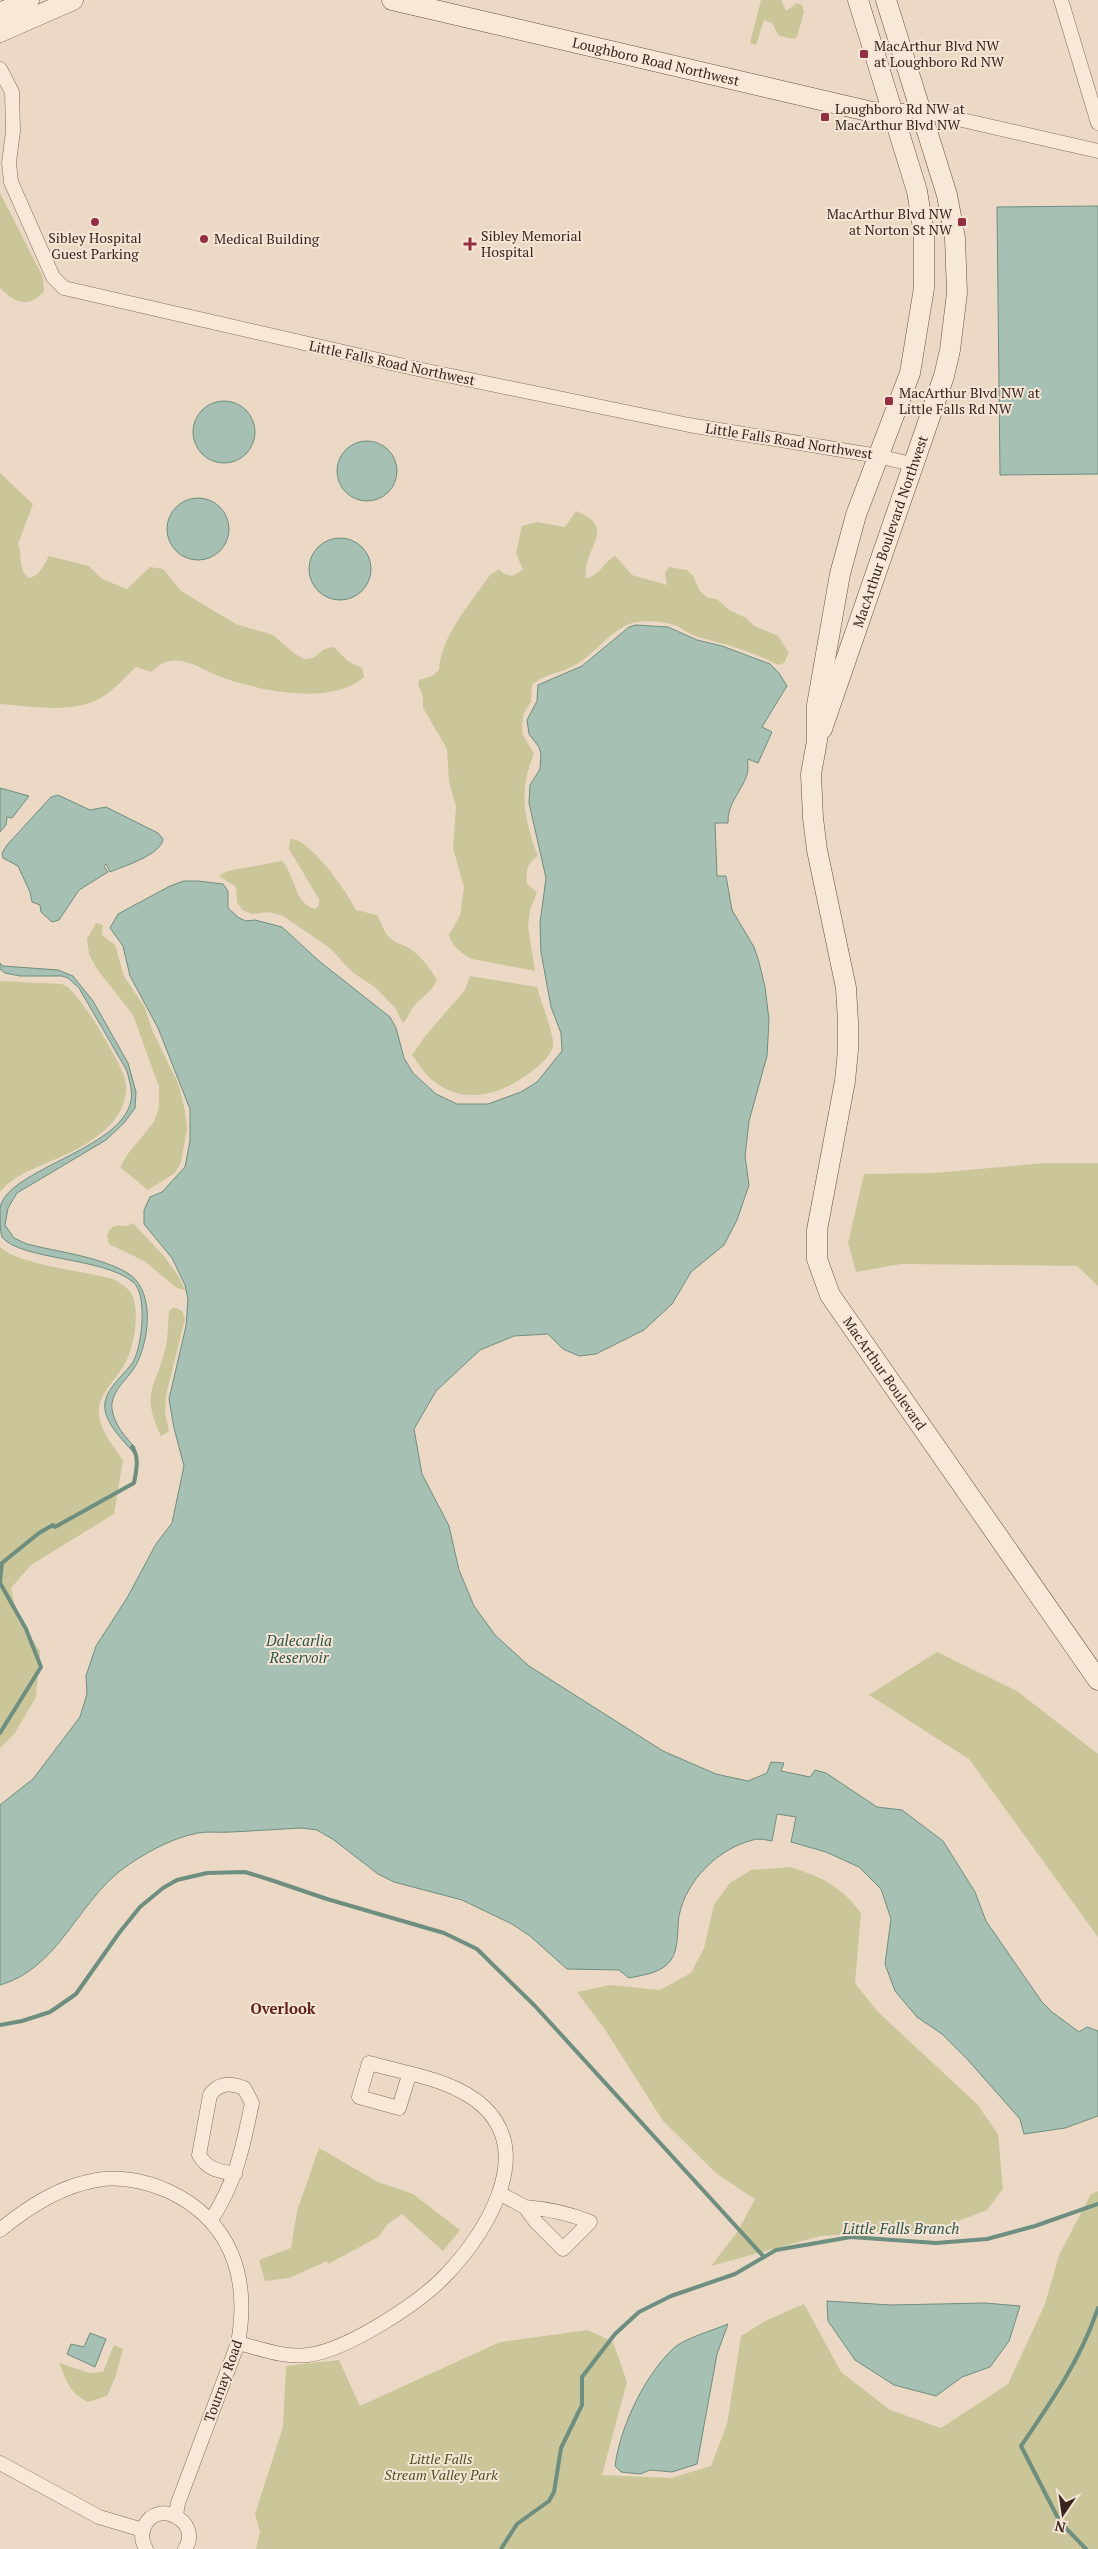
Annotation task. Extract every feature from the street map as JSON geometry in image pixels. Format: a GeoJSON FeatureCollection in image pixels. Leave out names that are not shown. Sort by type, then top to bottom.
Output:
{"type":"FeatureCollection","features":[{"type":"Feature","properties":{"kind":"main road"},"geometry":{"type":"LineString","coordinates":[[0,13],[29,0]]}},
{"type":"Feature","properties":{"kind":"main road"},"geometry":{"type":"LineString","coordinates":[[0,32],[73,0]]}},
{"type":"Feature","properties":{"kind":"main road","name":"Loughboro Road Northwest"},"geometry":{"type":"LineString","coordinates":[[392,0],[872,112],[893,115],[920,113]]}},
{"type":"Feature","properties":{"kind":"main road","name":"MacArthur Boulevard Northwest"},"geometry":{"type":"LineString","coordinates":[[817,741],[817,705],[840,574],[856,516],[910,373],[924,288],[921,210],[911,166],[893,115],[858,0]]}},
{"type":"Feature","properties":{"kind":"main road","name":"MacArthur Boulevard Northwest"},"geometry":{"type":"LineString","coordinates":[[848,1020],[846,988],[817,850],[811,774],[817,741],[944,376],[950,350],[957,293],[957,259],[952,218],[886,0]]}},
{"type":"Feature","properties":{"kind":"main road","name":"MacArthur Boulevard"},"geometry":{"type":"LineString","coordinates":[[848,1020],[845,1080],[818,1230],[817,1258],[821,1274],[830,1296],[878,1367],[1098,1680]]}},
{"type":"Feature","properties":{"kind":"street"},"geometry":{"type":"LineString","coordinates":[[1061,0],[1098,123]]}},
{"type":"Feature","properties":{"kind":"street","name":"Little Falls Road Northwest"},"geometry":{"type":"LineString","coordinates":[[0,69],[12,92],[6,107],[13,131],[9,162],[11,182],[52,277],[64,288],[143,308],[512,389],[689,425],[878,456],[912,464]]}},
{"type":"Feature","properties":{"kind":"street"},"geometry":{"type":"LineString","coordinates":[[920,113],[936,114],[1098,151]]}},
{"type":"Feature","properties":{"kind":"street"},"geometry":{"type":"LineString","coordinates":[[238,2343],[283,2356],[309,2355],[346,2343],[386,2321],[445,2276],[472,2241],[501,2194],[505,2179],[505,2150],[498,2128],[486,2108],[464,2092],[449,2085],[409,2075]]}},
{"type":"Feature","properties":{"kind":"street"},"geometry":{"type":"LineString","coordinates":[[0,2230],[19,2214],[52,2194],[98,2180],[129,2180],[162,2188],[178,2196],[211,2220],[226,2197],[235,2174],[252,2103],[244,2088],[235,2085],[224,2085],[215,2088],[210,2095],[199,2155],[205,2164],[215,2170],[235,2174]]}},
{"type":"Feature","properties":{"kind":"street"},"geometry":{"type":"LineString","coordinates":[[501,2194],[525,2207]]}},
{"type":"Feature","properties":{"kind":"street","name":"Tournay Road"},"geometry":{"type":"LineString","coordinates":[[176,2515],[178,2503],[238,2343],[243,2311],[240,2280],[231,2251],[211,2220]]}},
{"type":"Feature","properties":{"kind":"street"},"geometry":{"type":"LineString","coordinates":[[0,2463],[99,2517],[143,2530]]}},
{"type":"Feature","properties":{"kind":"street"},"geometry":{"type":"LineString","coordinates":[[146,2549],[142,2538],[143,2530],[152,2517],[168,2513],[176,2515],[186,2525],[189,2539],[185,2549]]}},
{"type":"Feature","properties":{"kind":"green space"},"geometry":{"type":"Polygon","coordinates":[[[761,0],[781,0],[786,11],[797,3],[802,5],[804,12],[797,37],[794,39],[779,36],[772,23],[764,20],[756,45],[750,43],[761,0]]]}},
{"type":"Feature","properties":{"kind":"green space"},"geometry":{"type":"Polygon","coordinates":[[[0,193],[43,277],[44,291],[38,297],[27,302],[16,300],[0,288],[0,193]]]}},
{"type":"Feature","properties":{"kind":"green space"},"geometry":{"type":"Polygon","coordinates":[[[0,473],[33,504],[18,544],[23,571],[29,578],[39,572],[49,556],[89,566],[102,579],[127,589],[150,567],[163,569],[181,591],[236,624],[273,635],[295,654],[304,659],[313,658],[324,649],[334,647],[348,661],[362,668],[364,677],[350,686],[334,691],[296,693],[239,683],[191,664],[170,661],[151,672],[136,667],[104,696],[80,706],[53,708],[0,704],[0,473]]]}},
{"type":"Feature","properties":{"kind":"green space"},"geometry":{"type":"Polygon","coordinates":[[[576,511],[589,518],[595,525],[597,532],[586,567],[586,578],[598,572],[615,556],[632,575],[667,585],[665,573],[669,567],[687,570],[693,576],[700,591],[708,598],[717,599],[729,610],[746,618],[754,626],[778,636],[789,653],[784,663],[778,665],[749,652],[695,636],[674,625],[662,622],[636,622],[619,630],[577,664],[542,678],[532,685],[531,702],[524,713],[522,725],[523,735],[534,754],[526,780],[525,805],[529,830],[538,856],[529,865],[527,875],[527,884],[537,892],[530,910],[528,926],[535,971],[472,959],[458,949],[450,939],[449,935],[460,916],[464,887],[453,848],[456,807],[449,782],[447,749],[423,708],[423,697],[418,684],[419,680],[432,676],[439,670],[445,644],[451,632],[490,575],[499,569],[504,574],[512,576],[523,570],[516,553],[522,526],[537,522],[565,527],[576,511]]]}},
{"type":"Feature","properties":{"kind":"green space"},"geometry":{"type":"Polygon","coordinates":[[[290,839],[308,847],[328,868],[356,910],[377,915],[390,938],[416,953],[437,980],[413,1007],[403,1023],[395,1008],[376,988],[352,972],[330,948],[283,916],[269,912],[252,914],[242,910],[237,902],[236,887],[219,876],[228,871],[282,861],[290,873],[303,901],[315,909],[319,906],[319,899],[289,849],[290,839]]]}},
{"type":"Feature","properties":{"kind":"green space"},"geometry":{"type":"Polygon","coordinates":[[[96,923],[103,925],[102,935],[115,945],[124,976],[145,1008],[153,1032],[179,1085],[185,1111],[187,1129],[181,1162],[175,1173],[148,1190],[120,1167],[127,1155],[154,1122],[159,1107],[159,1087],[133,1015],[97,969],[89,954],[87,939],[96,923]]]}},
{"type":"Feature","properties":{"kind":"green space"},"geometry":{"type":"Polygon","coordinates":[[[470,976],[537,987],[553,1041],[549,1055],[533,1070],[503,1089],[478,1095],[466,1095],[442,1087],[428,1077],[412,1055],[426,1035],[465,990],[470,976]]]}},
{"type":"Feature","properties":{"kind":"green space"},"geometry":{"type":"Polygon","coordinates":[[[0,981],[62,984],[68,987],[100,1030],[121,1068],[126,1092],[124,1103],[106,1129],[79,1148],[14,1179],[0,1192],[0,981]]]}},
{"type":"Feature","properties":{"kind":"green space"},"geometry":{"type":"Polygon","coordinates":[[[1045,1163],[1098,1163],[1098,1286],[1077,1266],[901,1264],[856,1272],[848,1243],[864,1174],[934,1173],[1045,1163]]]}},
{"type":"Feature","properties":{"kind":"green space"},"geometry":{"type":"Polygon","coordinates":[[[133,1223],[164,1256],[179,1277],[185,1290],[177,1288],[144,1261],[109,1244],[107,1235],[113,1227],[128,1226],[133,1223]]]}},
{"type":"Feature","properties":{"kind":"green space"},"geometry":{"type":"Polygon","coordinates":[[[0,1247],[9,1253],[37,1263],[113,1279],[131,1293],[136,1309],[136,1319],[128,1358],[103,1396],[99,1408],[100,1422],[103,1429],[123,1460],[114,1514],[31,1565],[11,1588],[18,1620],[40,1651],[36,1697],[15,1733],[0,1748],[0,1247]]]}},
{"type":"Feature","properties":{"kind":"green space"},"geometry":{"type":"Polygon","coordinates":[[[174,1307],[182,1311],[185,1319],[166,1395],[165,1413],[169,1431],[161,1436],[155,1421],[151,1399],[166,1346],[169,1311],[174,1307]]]}},
{"type":"Feature","properties":{"kind":"green space"},"geometry":{"type":"Polygon","coordinates":[[[937,1652],[1017,1691],[1098,1754],[1098,1937],[969,1759],[869,1695],[937,1652]]]}},
{"type":"Feature","properties":{"kind":"green space"},"geometry":{"type":"Polygon","coordinates":[[[790,1867],[821,1879],[838,1889],[861,1913],[855,1983],[877,2011],[977,2104],[998,2134],[1003,2189],[987,2210],[938,2229],[821,2236],[711,2266],[738,2231],[755,2199],[717,2174],[663,2121],[606,2031],[577,1992],[610,1985],[660,1990],[691,1973],[704,1948],[714,1905],[730,1883],[751,1870],[790,1867]]]}},
{"type":"Feature","properties":{"kind":"green space"},"geometry":{"type":"Polygon","coordinates":[[[319,2148],[378,2182],[413,2194],[460,2230],[443,2251],[402,2214],[388,2224],[378,2237],[328,2264],[327,2261],[289,2278],[265,2281],[259,2260],[291,2248],[297,2211],[319,2148]]]}},
{"type":"Feature","properties":{"kind":"green space","name":"Little Falls Stream Valley Park"},"geometry":{"type":"Polygon","coordinates":[[[1098,2191],[1098,2549],[256,2549],[260,2532],[255,2514],[283,2427],[286,2366],[339,2360],[360,2406],[500,2342],[588,2330],[613,2342],[627,2382],[602,2475],[671,2478],[711,2466],[727,2424],[741,2336],[765,2321],[804,2304],[841,2372],[890,2410],[941,2428],[1008,2384],[1045,2304],[1059,2255],[1091,2194],[1098,2191]]]}},
{"type":"Feature","properties":{"kind":"green space"},"geometry":{"type":"Polygon","coordinates":[[[114,2345],[123,2349],[115,2378],[107,2396],[88,2402],[73,2390],[59,2363],[89,2373],[103,2372],[114,2345]]]}},
{"type":"Feature","properties":{"kind":"water"},"geometry":{"type":"Polygon","coordinates":[[[1098,206],[1098,474],[1000,475],[997,207],[1098,206]]]}},
{"type":"Feature","properties":{"kind":"water"},"geometry":{"type":"Polygon","coordinates":[[[224,401],[236,404],[246,410],[252,420],[255,432],[252,444],[246,454],[236,460],[224,463],[212,460],[202,454],[196,444],[193,432],[196,420],[202,410],[212,404],[224,401]]]}},
{"type":"Feature","properties":{"kind":"water"},"geometry":{"type":"Polygon","coordinates":[[[361,441],[373,441],[384,446],[392,454],[397,465],[395,483],[384,496],[373,501],[361,501],[350,496],[342,488],[337,477],[337,465],[342,454],[350,446],[361,441]]]}},
{"type":"Feature","properties":{"kind":"water"},"geometry":{"type":"Polygon","coordinates":[[[198,498],[210,501],[220,507],[226,517],[229,529],[226,541],[220,551],[210,557],[198,560],[186,557],[176,551],[170,541],[167,529],[170,517],[176,507],[186,501],[198,498]]]}},
{"type":"Feature","properties":{"kind":"water"},"geometry":{"type":"Polygon","coordinates":[[[340,538],[357,543],[362,547],[366,552],[371,569],[366,586],[362,591],[357,595],[340,600],[323,595],[318,591],[314,586],[309,569],[314,552],[318,547],[323,543],[340,538]]]}},
{"type":"Feature","properties":{"kind":"water","name":"Dalecarlia Reservoir"},"geometry":{"type":"Polygon","coordinates":[[[636,625],[668,627],[697,640],[722,646],[770,664],[779,673],[787,686],[762,727],[772,732],[758,763],[748,759],[747,775],[732,803],[728,823],[715,823],[717,876],[726,876],[732,910],[754,947],[765,987],[769,1020],[767,1056],[749,1121],[745,1156],[749,1185],[737,1220],[724,1245],[691,1272],[672,1304],[644,1330],[596,1354],[579,1356],[563,1349],[548,1334],[514,1336],[480,1350],[436,1391],[414,1429],[422,1474],[449,1526],[459,1570],[474,1606],[495,1635],[529,1666],[663,1751],[716,1774],[748,1781],[767,1773],[771,1762],[784,1763],[781,1771],[810,1777],[815,1770],[826,1773],[877,1807],[902,1810],[943,1841],[975,1892],[986,1921],[1042,2002],[1079,2032],[1087,2027],[1098,2031],[1098,2116],[1065,2128],[1024,2134],[1020,2119],[968,2060],[942,2034],[917,2017],[895,1991],[885,1964],[891,1919],[881,1889],[859,1867],[826,1852],[791,1842],[796,1817],[777,1814],[772,1841],[758,1839],[740,1844],[716,1858],[697,1878],[689,1890],[679,1916],[677,1944],[674,1955],[663,1968],[640,1976],[629,1978],[619,1970],[567,1969],[530,1936],[512,1924],[462,1900],[394,1882],[378,1874],[334,1840],[317,1830],[301,1828],[198,1833],[177,1839],[147,1853],[120,1871],[105,1885],[52,1951],[37,1965],[20,1977],[0,1985],[0,1805],[33,1779],[80,1717],[87,1694],[86,1676],[96,1646],[127,1598],[156,1544],[172,1523],[184,1466],[169,1399],[186,1326],[188,1299],[185,1285],[172,1258],[144,1224],[144,1210],[150,1197],[162,1192],[185,1167],[190,1141],[190,1109],[158,1028],[130,976],[123,946],[110,928],[118,914],[170,886],[184,881],[223,884],[228,891],[228,908],[239,918],[246,921],[255,920],[282,927],[319,961],[390,1017],[396,1028],[404,1058],[413,1073],[436,1094],[457,1104],[488,1104],[521,1092],[537,1082],[562,1051],[561,1033],[551,1007],[541,952],[540,923],[546,878],[529,803],[530,785],[540,769],[541,754],[539,747],[529,734],[527,720],[537,701],[538,685],[582,666],[629,627],[636,625]]]}},
{"type":"Feature","properties":{"kind":"water"},"geometry":{"type":"Polygon","coordinates":[[[0,788],[29,796],[12,818],[7,817],[6,825],[0,832],[0,788]]]}},
{"type":"Feature","properties":{"kind":"water"},"geometry":{"type":"Polygon","coordinates":[[[58,795],[90,810],[106,807],[158,833],[163,839],[161,845],[156,850],[132,863],[110,872],[106,864],[104,866],[108,872],[79,890],[59,920],[52,922],[41,912],[40,905],[32,902],[30,892],[18,866],[3,858],[2,853],[7,845],[51,797],[58,795]]]}},
{"type":"Feature","properties":{"kind":"water"},"geometry":{"type":"Polygon","coordinates":[[[0,963],[3,966],[58,970],[73,976],[93,1001],[128,1063],[136,1092],[135,1108],[124,1123],[106,1140],[17,1193],[8,1208],[5,1225],[14,1238],[27,1244],[90,1258],[126,1272],[135,1279],[142,1289],[146,1301],[147,1314],[145,1340],[134,1369],[117,1390],[112,1402],[115,1420],[124,1435],[135,1447],[134,1453],[110,1423],[105,1409],[105,1402],[117,1380],[133,1362],[139,1345],[142,1309],[138,1288],[133,1282],[119,1274],[102,1268],[43,1255],[12,1245],[2,1237],[0,1219],[0,1208],[7,1194],[22,1182],[107,1133],[123,1118],[131,1101],[131,1086],[127,1071],[79,988],[68,978],[62,976],[20,976],[5,973],[0,969],[0,963]]]}},
{"type":"Feature","properties":{"kind":"water"},"geometry":{"type":"Polygon","coordinates":[[[827,2301],[891,2305],[985,2303],[1020,2306],[1009,2341],[990,2367],[962,2377],[936,2396],[894,2385],[855,2360],[828,2321],[827,2301]]]}},
{"type":"Feature","properties":{"kind":"water"},"geometry":{"type":"Polygon","coordinates":[[[728,2324],[717,2354],[697,2464],[672,2472],[650,2470],[640,2474],[621,2472],[615,2466],[628,2418],[644,2386],[664,2358],[675,2347],[693,2337],[728,2324]]]}},
{"type":"Feature","properties":{"kind":"water"},"geometry":{"type":"Polygon","coordinates":[[[90,2333],[106,2339],[95,2367],[67,2354],[71,2344],[84,2347],[90,2333]]]}},
{"type":"Feature","properties":{"kind":"waterway"},"geometry":{"type":"LineString","coordinates":[[0,1582],[2,1563],[39,1533],[53,1525],[55,1527],[134,1483],[137,1460],[132,1447]]}},
{"type":"Feature","properties":{"kind":"waterway"},"geometry":{"type":"LineString","coordinates":[[0,1583],[26,1629],[41,1667],[0,1733]]}},
{"type":"Feature","properties":{"kind":"waterway"},"geometry":{"type":"LineString","coordinates":[[0,2025],[22,2021],[50,2012],[76,1994],[119,1933],[140,1907],[163,1888],[177,1880],[207,1873],[245,1872],[327,1899],[444,1933],[477,1949],[535,2006],[764,2257]]}},
{"type":"Feature","properties":{"kind":"waterway","name":"Little Falls Branch"},"geometry":{"type":"LineString","coordinates":[[501,2549],[517,2524],[549,2501],[554,2492],[561,2448],[582,2405],[582,2377],[615,2334],[639,2312],[671,2296],[735,2274],[776,2250],[851,2237],[936,2243],[987,2239],[1035,2226],[1098,2204]]}},
{"type":"Feature","properties":{"kind":"waterway"},"geometry":{"type":"LineString","coordinates":[[1086,2549],[1060,2522],[1021,2446],[1074,2362],[1098,2308]]}},
{"type":"Feature","properties":{"kind":"place","name":"MacArthur Blvd NW at Loughboro Rd NW"},"geometry":{"type":"Point","coordinates":[864,54]}},
{"type":"Feature","properties":{"kind":"place","name":"Loughboro Rd NW at MacArthur Blvd NW"},"geometry":{"type":"Point","coordinates":[825,117]}},
{"type":"Feature","properties":{"kind":"place","name":"Sibley Hospital Guest Parking"},"geometry":{"type":"Point","coordinates":[95,222]}},
{"type":"Feature","properties":{"kind":"place","name":"MacArthur Blvd NW at Norton St NW"},"geometry":{"type":"Point","coordinates":[962,222]}},
{"type":"Feature","properties":{"kind":"place","name":"Medical Building"},"geometry":{"type":"Point","coordinates":[204,239]}},
{"type":"Feature","properties":{"kind":"place","name":"Sibley Memorial Hospital"},"geometry":{"type":"Point","coordinates":[470,244]}},
{"type":"Feature","properties":{"kind":"place","name":"MacArthur Blvd NW at Little Falls Rd NW"},"geometry":{"type":"Point","coordinates":[889,401]}},
{"type":"Feature","properties":{"kind":"district","name":"Overlook"},"geometry":{"type":"Point","coordinates":[283,2009]}}]}
